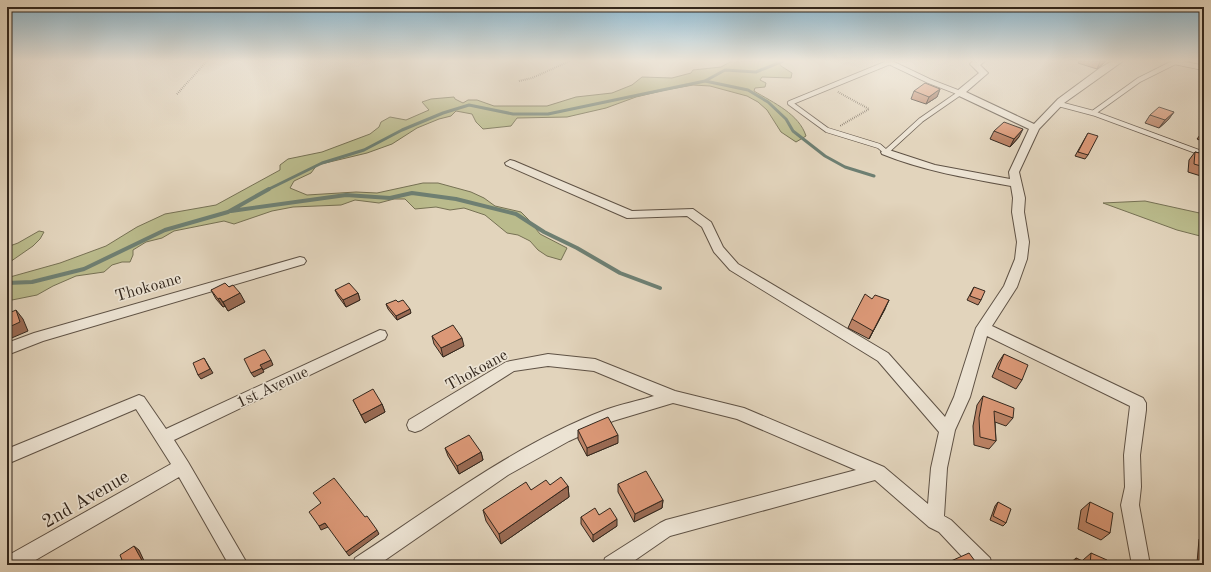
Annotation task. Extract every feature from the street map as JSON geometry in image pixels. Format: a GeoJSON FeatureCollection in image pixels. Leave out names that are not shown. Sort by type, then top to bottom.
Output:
{"type":"FeatureCollection","features":[{"type":"Feature","properties":{"kind":"street"},"geometry":{"type":"LineString","coordinates":[[966,88],[960,93],[1035,128]]}},
{"type":"Feature","properties":{"kind":"street"},"geometry":{"type":"LineString","coordinates":[[935,521],[939,468],[947,430],[962,397],[982,328],[1010,286],[1021,259],[1023,242],[1018,212],[1019,198],[1014,172],[1035,128],[1059,104],[1079,88]]}},
{"type":"Feature","properties":{"kind":"street"},"geometry":{"type":"LineString","coordinates":[[886,152],[897,157],[941,169],[1017,184]]}},
{"type":"Feature","properties":{"kind":"street"},"geometry":{"type":"LineString","coordinates":[[510,163],[631,215],[689,212],[707,225],[718,249],[734,267],[883,357],[947,430]]}},
{"type":"Feature","properties":{"kind":"street","name":"Thokoane"},"geometry":{"type":"LineString","coordinates":[[7,349],[39,337],[300,261]]}},
{"type":"Feature","properties":{"kind":"street"},"geometry":{"type":"LineString","coordinates":[[982,328],[1138,403],[1138,416],[1132,455],[1133,498],[1130,505],[1141,565]]}},
{"type":"Feature","properties":{"kind":"street","name":"1st Avenue"},"geometry":{"type":"LineString","coordinates":[[163,438],[380,335]]}},
{"type":"Feature","properties":{"kind":"street","name":"Thokoane"},"geometry":{"type":"LineString","coordinates":[[415,425],[511,366],[548,360],[595,365],[673,397],[738,413],[878,472],[935,521],[945,526],[983,565]]}},
{"type":"Feature","properties":{"kind":"street"},"geometry":{"type":"LineString","coordinates":[[362,565],[502,470],[563,436],[610,415],[673,397]]}},
{"type":"Feature","properties":{"kind":"street"},"geometry":{"type":"LineString","coordinates":[[7,457],[139,401],[182,467],[239,565]]}},
{"type":"Feature","properties":{"kind":"street","name":"2nd Avenue"},"geometry":{"type":"LineString","coordinates":[[9,565],[182,467]]}},
{"type":"Feature","properties":{"kind":"street"},"geometry":{"type":"LineString","coordinates":[[612,565],[666,529],[878,472]]}},
{"type":"Feature","properties":{"kind":"lane"},"geometry":{"type":"LineString","coordinates":[[827,88],[790,103],[827,130],[879,146],[886,152],[896,140],[934,109],[960,93]]}},
{"type":"Feature","properties":{"kind":"lane"},"geometry":{"type":"LineString","coordinates":[[945,88],[960,93]]}},
{"type":"Feature","properties":{"kind":"lane"},"geometry":{"type":"LineString","coordinates":[[1094,113],[1129,88]]}},
{"type":"Feature","properties":{"kind":"lane"},"geometry":{"type":"LineString","coordinates":[[1059,104],[1094,113],[1163,140],[1204,154]]}},
{"type":"Feature","properties":{"kind":"path"},"geometry":{"type":"LineString","coordinates":[[177,94],[183,88]]}},
{"type":"Feature","properties":{"kind":"path"},"geometry":{"type":"LineString","coordinates":[[830,88],[869,109],[831,131]]}},
{"type":"Feature","properties":{"kind":"green space"},"geometry":{"type":"Polygon","coordinates":[[[625,88],[678,88],[636,97],[606,108],[567,117],[517,118],[511,126],[483,129],[476,122],[472,114],[456,111],[451,116],[417,128],[392,144],[367,153],[317,165],[311,173],[294,181],[290,188],[307,195],[356,192],[377,193],[423,183],[438,183],[471,192],[484,198],[495,206],[521,212],[540,234],[567,248],[561,260],[547,256],[538,250],[530,241],[518,235],[507,233],[485,215],[464,208],[450,210],[436,207],[415,209],[405,199],[394,199],[379,203],[355,200],[341,205],[293,207],[272,211],[234,224],[224,221],[174,231],[162,238],[146,242],[133,250],[133,255],[130,262],[122,262],[112,265],[104,272],[76,276],[37,295],[7,301],[7,276],[10,277],[60,263],[106,246],[137,227],[165,214],[216,205],[280,170],[280,165],[288,159],[322,152],[370,134],[379,127],[381,122],[390,117],[406,120],[429,110],[422,102],[431,99],[454,97],[463,103],[468,100],[477,100],[494,106],[547,106],[576,97],[612,93],[625,88]]]}},
{"type":"Feature","properties":{"kind":"green space"},"geometry":{"type":"Polygon","coordinates":[[[716,88],[758,88],[755,88],[754,91],[792,115],[803,128],[806,136],[796,142],[781,132],[767,110],[758,102],[747,96],[716,88]]]}},
{"type":"Feature","properties":{"kind":"green space"},"geometry":{"type":"Polygon","coordinates":[[[1145,201],[1204,214],[1204,237],[1177,230],[1103,203],[1145,201]]]}},
{"type":"Feature","properties":{"kind":"green space"},"geometry":{"type":"Polygon","coordinates":[[[39,231],[44,232],[40,239],[33,246],[7,264],[7,247],[18,243],[39,231]]]}},
{"type":"Feature","properties":{"kind":"building"},"geometry":{"type":"Polygon","coordinates":[[[919,88],[940,89],[929,97],[914,91],[919,88]]]}},
{"type":"Feature","properties":{"kind":"building"},"geometry":{"type":"Polygon","coordinates":[[[1159,107],[1174,112],[1165,120],[1150,115],[1159,107]]]}},
{"type":"Feature","properties":{"kind":"building"},"geometry":{"type":"Polygon","coordinates":[[[1004,122],[1023,129],[1014,139],[994,131],[1004,122]]]}},
{"type":"Feature","properties":{"kind":"building"},"geometry":{"type":"Polygon","coordinates":[[[1088,133],[1098,136],[1088,155],[1078,152],[1088,133]]]}},
{"type":"Feature","properties":{"kind":"building"},"geometry":{"type":"Polygon","coordinates":[[[1195,152],[1204,154],[1204,167],[1194,164],[1195,152]]]}},
{"type":"Feature","properties":{"kind":"building"},"geometry":{"type":"Polygon","coordinates":[[[225,283],[229,287],[233,285],[240,293],[223,302],[220,298],[218,299],[211,290],[225,283]]]}},
{"type":"Feature","properties":{"kind":"building"},"geometry":{"type":"Polygon","coordinates":[[[349,283],[358,293],[343,300],[335,290],[349,283]]]}},
{"type":"Feature","properties":{"kind":"building"},"geometry":{"type":"Polygon","coordinates":[[[974,287],[985,291],[981,300],[970,296],[974,287]]]}},
{"type":"Feature","properties":{"kind":"building"},"geometry":{"type":"Polygon","coordinates":[[[865,294],[872,299],[875,295],[889,300],[873,331],[852,319],[865,294]]]}},
{"type":"Feature","properties":{"kind":"building"},"geometry":{"type":"Polygon","coordinates":[[[396,300],[398,302],[403,300],[410,309],[396,316],[386,304],[396,300]]]}},
{"type":"Feature","properties":{"kind":"building"},"geometry":{"type":"Polygon","coordinates":[[[16,310],[20,322],[7,328],[7,314],[16,310]]]}},
{"type":"Feature","properties":{"kind":"building"},"geometry":{"type":"Polygon","coordinates":[[[453,325],[462,338],[441,348],[432,336],[453,325]]]}},
{"type":"Feature","properties":{"kind":"building"},"geometry":{"type":"Polygon","coordinates":[[[265,350],[271,360],[260,365],[262,368],[251,373],[244,359],[265,350]]]}},
{"type":"Feature","properties":{"kind":"building"},"geometry":{"type":"Polygon","coordinates":[[[1004,354],[1028,365],[1022,380],[998,369],[1004,354]]]}},
{"type":"Feature","properties":{"kind":"building"},"geometry":{"type":"Polygon","coordinates":[[[204,358],[210,369],[198,375],[193,363],[204,358]]]}},
{"type":"Feature","properties":{"kind":"building"},"geometry":{"type":"Polygon","coordinates":[[[373,389],[382,404],[361,415],[353,400],[373,389]]]}},
{"type":"Feature","properties":{"kind":"building"},"geometry":{"type":"Polygon","coordinates":[[[983,396],[1014,408],[1013,418],[994,411],[996,441],[980,437],[979,418],[983,396]]]}},
{"type":"Feature","properties":{"kind":"building"},"geometry":{"type":"Polygon","coordinates":[[[608,417],[618,435],[587,448],[578,430],[608,417]]]}},
{"type":"Feature","properties":{"kind":"building"},"geometry":{"type":"Polygon","coordinates":[[[469,435],[481,452],[457,466],[445,448],[469,435]]]}},
{"type":"Feature","properties":{"kind":"building"},"geometry":{"type":"Polygon","coordinates":[[[646,471],[663,500],[635,514],[618,484],[646,471]]]}},
{"type":"Feature","properties":{"kind":"building"},"geometry":{"type":"Polygon","coordinates":[[[561,477],[568,486],[499,534],[483,510],[526,482],[531,490],[546,480],[550,485],[561,477]]]}},
{"type":"Feature","properties":{"kind":"building"},"geometry":{"type":"Polygon","coordinates":[[[334,478],[365,517],[367,516],[377,530],[346,552],[325,523],[319,526],[309,512],[321,503],[313,493],[334,478]]]}},
{"type":"Feature","properties":{"kind":"building"},"geometry":{"type":"Polygon","coordinates":[[[998,502],[1011,509],[1006,523],[993,516],[998,502]]]}},
{"type":"Feature","properties":{"kind":"building"},"geometry":{"type":"Polygon","coordinates":[[[1090,502],[1113,513],[1110,533],[1086,522],[1090,502]]]}},
{"type":"Feature","properties":{"kind":"building"},"geometry":{"type":"Polygon","coordinates":[[[595,508],[599,515],[610,508],[617,519],[593,535],[581,517],[595,508]]]}},
{"type":"Feature","properties":{"kind":"building"},"geometry":{"type":"Polygon","coordinates":[[[134,546],[144,564],[124,565],[120,555],[134,546]]]}},
{"type":"Feature","properties":{"kind":"building"},"geometry":{"type":"Polygon","coordinates":[[[969,553],[978,565],[942,565],[969,553]]]}},
{"type":"Feature","properties":{"kind":"building"},"geometry":{"type":"Polygon","coordinates":[[[1091,553],[1107,560],[1107,565],[1090,565],[1091,553]]]}},
{"type":"Feature","properties":{"kind":"building"},"geometry":{"type":"Polygon","coordinates":[[[1076,558],[1090,565],[1076,565],[1076,558]]]}},
{"type":"Feature","properties":{"kind":"waterway"},"geometry":{"type":"LineString","coordinates":[[269,189],[322,163],[364,150],[402,130],[443,113],[469,105],[513,114],[548,114],[673,88]]}},
{"type":"Feature","properties":{"kind":"waterway"},"geometry":{"type":"LineString","coordinates":[[737,88],[748,90],[768,102],[786,119],[793,131],[825,156],[845,167],[874,176]]}},
{"type":"Feature","properties":{"kind":"waterway"},"geometry":{"type":"LineString","coordinates":[[7,283],[32,282],[84,269],[165,230],[228,212],[269,189]]}},
{"type":"Feature","properties":{"kind":"waterway"},"geometry":{"type":"LineString","coordinates":[[231,211],[346,195],[390,198],[412,193],[456,199],[516,214],[544,232],[577,248],[620,273],[660,288]]}}]}
